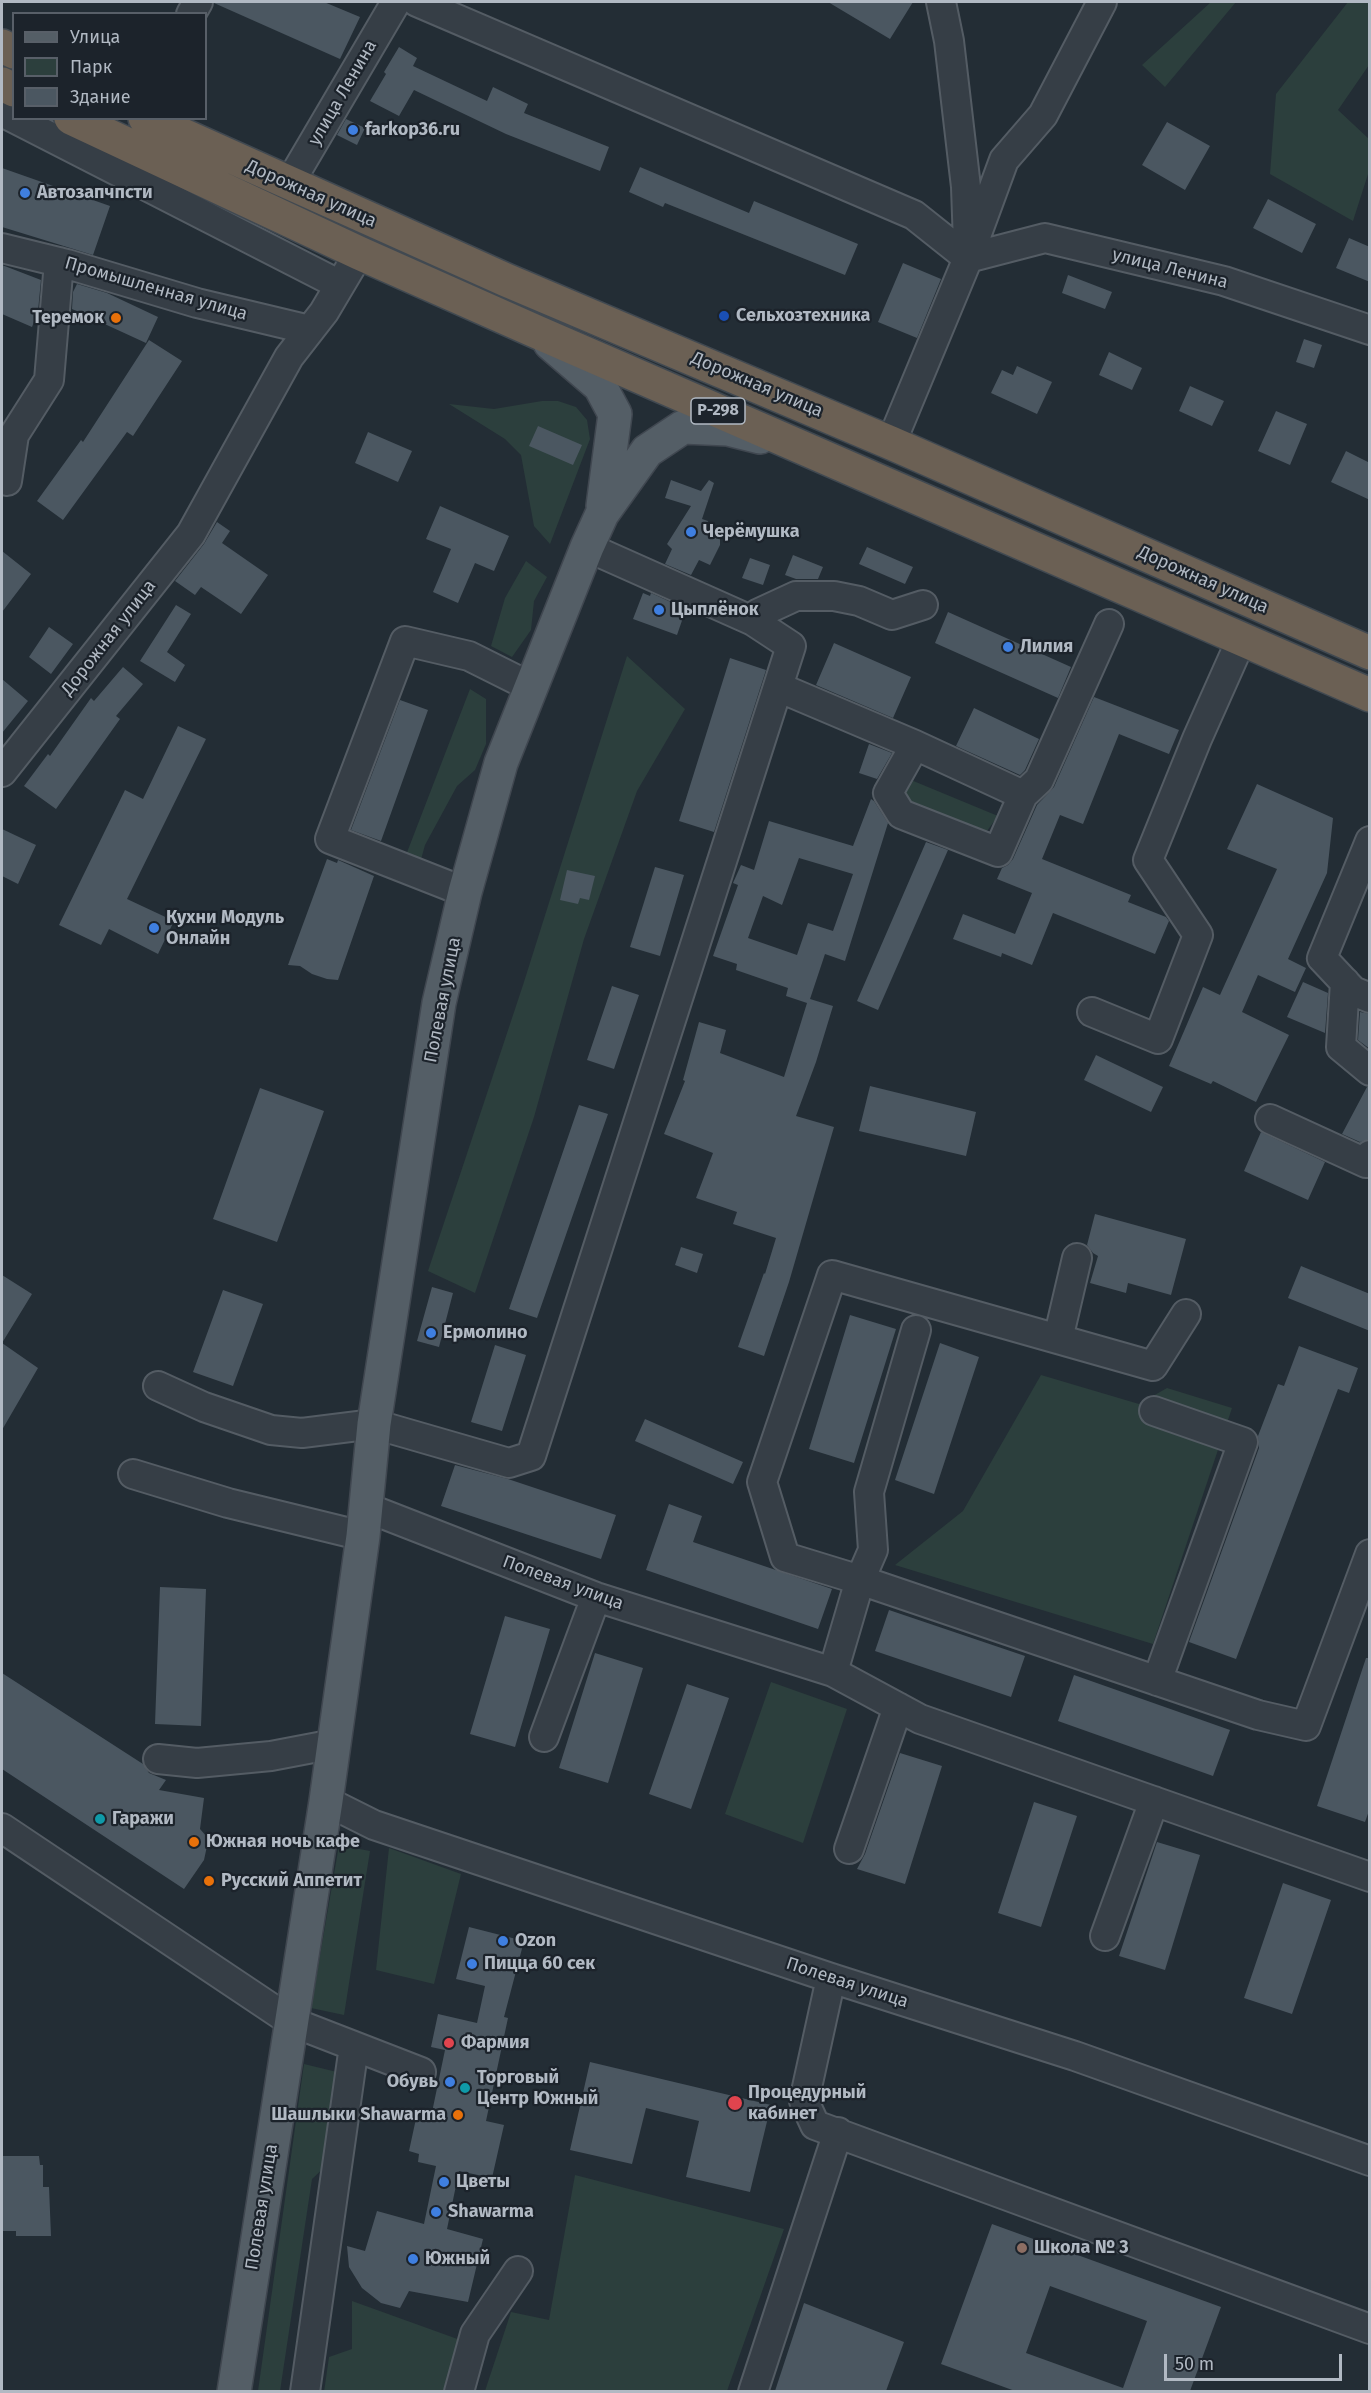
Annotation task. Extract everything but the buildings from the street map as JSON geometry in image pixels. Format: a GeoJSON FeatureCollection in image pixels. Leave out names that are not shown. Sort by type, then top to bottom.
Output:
{"type":"FeatureCollection","features":[{"type":"Feature","properties":{"kind":"highway","name":"Дорожная улица"},"geometry":{"type":"LineString","coordinates":[[75,120],[359,253],[1370,695]]}},
{"type":"Feature","properties":{"kind":"highway","name":"Дорожная улица"},"geometry":{"type":"LineString","coordinates":[[149,120],[506,280],[891,443],[1370,653]]}},
{"type":"Feature","properties":{"kind":"main road"},"geometry":{"type":"LineString","coordinates":[[537,332],[600,386],[615,414],[602,514]]}},
{"type":"Feature","properties":{"kind":"main road"},"geometry":{"type":"LineString","coordinates":[[602,514],[646,451],[683,427],[728,429],[800,447]]}},
{"type":"Feature","properties":{"kind":"main road","name":"Полевая улица"},"geometry":{"type":"LineString","coordinates":[[234,2391],[326,1801],[364,1521],[374,1424],[439,1002],[465,892],[501,763],[602,514]]}},
{"type":"Feature","properties":{"kind":"street","name":"улица Ленина"},"geometry":{"type":"LineString","coordinates":[[289,184],[396,2]]}},
{"type":"Feature","properties":{"kind":"street"},"geometry":{"type":"LineString","coordinates":[[417,2],[914,215],[968,258]]}},
{"type":"Feature","properties":{"kind":"street"},"geometry":{"type":"LineString","coordinates":[[941,2],[949,41],[966,187],[968,258]]}},
{"type":"Feature","properties":{"kind":"street"},"geometry":{"type":"LineString","coordinates":[[891,443],[968,258],[1004,160],[1043,115],[1102,2]]}},
{"type":"Feature","properties":{"kind":"street"},"geometry":{"type":"LineString","coordinates":[[18,120],[340,285]]}},
{"type":"Feature","properties":{"kind":"street","name":"улица Ленина"},"geometry":{"type":"LineString","coordinates":[[968,258],[1046,238],[1224,281],[1370,330]]}},
{"type":"Feature","properties":{"kind":"street","name":"Промышленная улица"},"geometry":{"type":"LineString","coordinates":[[2,248],[59,262],[197,303],[310,330]]}},
{"type":"Feature","properties":{"kind":"street","name":"Дорожная улица"},"geometry":{"type":"LineString","coordinates":[[2,772],[191,534],[289,357],[310,330],[359,253]]}},
{"type":"Feature","properties":{"kind":"street"},"geometry":{"type":"LineString","coordinates":[[7,481],[15,435],[49,380],[59,262]]}},
{"type":"Feature","properties":{"kind":"street"},"geometry":{"type":"LineString","coordinates":[[158,1386],[204,1407],[270,1430],[302,1433],[374,1424],[509,1463],[531,1456],[791,646],[753,621],[587,547]]}},
{"type":"Feature","properties":{"kind":"street"},"geometry":{"type":"LineString","coordinates":[[753,621],[757,614],[796,596],[834,596],[859,601],[892,615],[922,605]]}},
{"type":"Feature","properties":{"kind":"street"},"geometry":{"type":"LineString","coordinates":[[915,745],[888,793],[901,814],[998,852],[1023,795],[1039,780],[1109,624]]}},
{"type":"Feature","properties":{"kind":"street"},"geometry":{"type":"LineString","coordinates":[[1092,1012],[1158,1039],[1198,935],[1148,860],[1197,739],[1242,638]]}},
{"type":"Feature","properties":{"kind":"street"},"geometry":{"type":"LineString","coordinates":[[465,892],[330,839],[405,640],[469,656],[531,687]]}},
{"type":"Feature","properties":{"kind":"street"},"geometry":{"type":"LineString","coordinates":[[778,687],[915,745],[1023,795]]}},
{"type":"Feature","properties":{"kind":"street"},"geometry":{"type":"LineString","coordinates":[[1370,841],[1322,958],[1353,991],[1370,998]]}},
{"type":"Feature","properties":{"kind":"street"},"geometry":{"type":"LineString","coordinates":[[1345,982],[1341,1047],[1370,1071]]}},
{"type":"Feature","properties":{"kind":"street"},"geometry":{"type":"LineString","coordinates":[[1270,1119],[1366,1163],[1370,1155]]}},
{"type":"Feature","properties":{"kind":"street"},"geometry":{"type":"LineString","coordinates":[[1058,1340],[1077,1258]]}},
{"type":"Feature","properties":{"kind":"street"},"geometry":{"type":"LineString","coordinates":[[1185,1314],[1153,1366],[832,1275],[762,1482],[785,1557],[860,1580],[1258,1715],[1306,1726],[1370,1554]]}},
{"type":"Feature","properties":{"kind":"street"},"geometry":{"type":"LineString","coordinates":[[833,1672],[860,1580],[873,1550],[869,1492],[916,1330]]}},
{"type":"Feature","properties":{"kind":"street"},"geometry":{"type":"LineString","coordinates":[[1154,1411],[1243,1442],[1157,1681]]}},
{"type":"Feature","properties":{"kind":"street"},"geometry":{"type":"LineString","coordinates":[[133,1474],[228,1503],[364,1521]]}},
{"type":"Feature","properties":{"kind":"street","name":"Полевая улица"},"geometry":{"type":"LineString","coordinates":[[364,1521],[833,1672],[920,1719],[1370,1876]]}},
{"type":"Feature","properties":{"kind":"street"},"geometry":{"type":"LineString","coordinates":[[544,1737],[596,1597]]}},
{"type":"Feature","properties":{"kind":"street"},"geometry":{"type":"LineString","coordinates":[[849,1849],[898,1707]]}},
{"type":"Feature","properties":{"kind":"street"},"geometry":{"type":"LineString","coordinates":[[158,1759],[197,1763],[271,1756],[334,1744]]}},
{"type":"Feature","properties":{"kind":"street","name":"Полевая улица"},"geometry":{"type":"LineString","coordinates":[[326,1801],[374,1825],[831,1978],[1076,2056],[1370,2161]]}},
{"type":"Feature","properties":{"kind":"street"},"geometry":{"type":"LineString","coordinates":[[1105,1936],[1154,1801]]}},
{"type":"Feature","properties":{"kind":"street"},"geometry":{"type":"LineString","coordinates":[[2,1828],[292,2022],[421,2072]]}},
{"type":"Feature","properties":{"kind":"street"},"geometry":{"type":"LineString","coordinates":[[831,1978],[804,2102],[815,2125],[1370,2329]]}},
{"type":"Feature","properties":{"kind":"street"},"geometry":{"type":"LineString","coordinates":[[305,2391],[354,2046]]}},
{"type":"Feature","properties":{"kind":"street"},"geometry":{"type":"LineString","coordinates":[[753,2391],[838,2132]]}},
{"type":"Feature","properties":{"kind":"street"},"geometry":{"type":"LineString","coordinates":[[459,2391],[475,2334],[518,2271]]}},
{"type":"Feature","properties":{"kind":"green space"},"geometry":{"type":"Polygon","coordinates":[[[1211,2],[1236,2],[1165,87],[1142,65],[1211,2]]]}},
{"type":"Feature","properties":{"kind":"green space"},"geometry":{"type":"Polygon","coordinates":[[[1348,2],[1370,2],[1369,65],[1338,110],[1369,139],[1369,171],[1353,221],[1270,174],[1276,94],[1348,2]]]}},
{"type":"Feature","properties":{"kind":"green space"},"geometry":{"type":"Polygon","coordinates":[[[542,401],[558,401],[576,407],[587,420],[590,439],[550,544],[534,526],[521,455],[505,439],[449,404],[494,409],[542,401]]]}},
{"type":"Feature","properties":{"kind":"green space"},"geometry":{"type":"Polygon","coordinates":[[[526,561],[547,577],[534,601],[531,630],[512,657],[491,646],[505,598],[526,561]]]}},
{"type":"Feature","properties":{"kind":"green space"},"geometry":{"type":"Polygon","coordinates":[[[627,656],[685,709],[637,791],[584,939],[534,1117],[475,1293],[428,1271],[523,985],[627,656]]]}},
{"type":"Feature","properties":{"kind":"green space"},"geometry":{"type":"Polygon","coordinates":[[[470,689],[486,699],[486,744],[475,770],[457,786],[425,845],[417,874],[406,855],[470,689]]]}},
{"type":"Feature","properties":{"kind":"green space"},"geometry":{"type":"Polygon","coordinates":[[[911,780],[998,816],[984,835],[902,800],[911,780]]]}},
{"type":"Feature","properties":{"kind":"green space"},"geometry":{"type":"Polygon","coordinates":[[[1041,1375],[1139,1404],[1167,1388],[1232,1408],[1153,1644],[895,1565],[963,1511],[1041,1375]]]}},
{"type":"Feature","properties":{"kind":"green space"},"geometry":{"type":"Polygon","coordinates":[[[771,1682],[847,1709],[803,1843],[725,1814],[771,1682]]]}},
{"type":"Feature","properties":{"kind":"green space"},"geometry":{"type":"Polygon","coordinates":[[[339,1845],[370,1851],[344,2015],[311,2008],[339,1845]]]}},
{"type":"Feature","properties":{"kind":"green space"},"geometry":{"type":"Polygon","coordinates":[[[389,1848],[461,1874],[434,1984],[376,1970],[389,1848]]]}},
{"type":"Feature","properties":{"kind":"green space"},"geometry":{"type":"Polygon","coordinates":[[[304,2064],[341,2073],[328,2164],[312,2179],[280,2391],[262,2392],[258,2391],[304,2064]]]}},
{"type":"Feature","properties":{"kind":"green space"},"geometry":{"type":"Polygon","coordinates":[[[575,2175],[784,2229],[727,2391],[485,2391],[511,2312],[549,2320],[575,2175]]]}},
{"type":"Feature","properties":{"kind":"green space"},"geometry":{"type":"Polygon","coordinates":[[[352,2301],[463,2341],[449,2391],[324,2392],[329,2357],[352,2349],[352,2301]]]}},
{"type":"Feature","properties":{"kind":"place","name":"farkop36.ru"},"geometry":{"type":"Point","coordinates":[353,130]}},
{"type":"Feature","properties":{"kind":"place","name":"Автозапчпсти"},"geometry":{"type":"Point","coordinates":[25,193]}},
{"type":"Feature","properties":{"kind":"place","name":"Сельхозтехника"},"geometry":{"type":"Point","coordinates":[724,316]}},
{"type":"Feature","properties":{"kind":"place","name":"Теремок"},"geometry":{"type":"Point","coordinates":[116,318]}},
{"type":"Feature","properties":{"kind":"place","name":"Черёмушка"},"geometry":{"type":"Point","coordinates":[691,532]}},
{"type":"Feature","properties":{"kind":"place","name":"Цыплёнок"},"geometry":{"type":"Point","coordinates":[659,610]}},
{"type":"Feature","properties":{"kind":"place","name":"Лилия"},"geometry":{"type":"Point","coordinates":[1008,647]}},
{"type":"Feature","properties":{"kind":"place","name":"Кухни Модуль Онлайн"},"geometry":{"type":"Point","coordinates":[154,928]}},
{"type":"Feature","properties":{"kind":"place","name":"Ермолино"},"geometry":{"type":"Point","coordinates":[431,1333]}},
{"type":"Feature","properties":{"kind":"place","name":"Гаражи"},"geometry":{"type":"Point","coordinates":[100,1819]}},
{"type":"Feature","properties":{"kind":"place","name":"Южная ночь кафе"},"geometry":{"type":"Point","coordinates":[194,1842]}},
{"type":"Feature","properties":{"kind":"place","name":"Русский Аппетит"},"geometry":{"type":"Point","coordinates":[209,1881]}},
{"type":"Feature","properties":{"kind":"place","name":"Ozon"},"geometry":{"type":"Point","coordinates":[503,1941]}},
{"type":"Feature","properties":{"kind":"place","name":"Пицца 60 сек"},"geometry":{"type":"Point","coordinates":[472,1964]}},
{"type":"Feature","properties":{"kind":"place","name":"Фармия"},"geometry":{"type":"Point","coordinates":[449,2043]}},
{"type":"Feature","properties":{"kind":"place","name":"Обувь"},"geometry":{"type":"Point","coordinates":[450,2082]}},
{"type":"Feature","properties":{"kind":"place","name":"Торговый Центр Южный"},"geometry":{"type":"Point","coordinates":[465,2088]}},
{"type":"Feature","properties":{"kind":"place","name":"Процедурный кабинет"},"geometry":{"type":"Point","coordinates":[735,2103]}},
{"type":"Feature","properties":{"kind":"place","name":"Шашлыки Shawarma"},"geometry":{"type":"Point","coordinates":[458,2115]}},
{"type":"Feature","properties":{"kind":"place","name":"Цветы"},"geometry":{"type":"Point","coordinates":[444,2182]}},
{"type":"Feature","properties":{"kind":"place","name":"Shawarma"},"geometry":{"type":"Point","coordinates":[436,2212]}},
{"type":"Feature","properties":{"kind":"place","name":"Школа № 3"},"geometry":{"type":"Point","coordinates":[1022,2248]}},
{"type":"Feature","properties":{"kind":"place","name":"Южный"},"geometry":{"type":"Point","coordinates":[413,2259]}}]}
